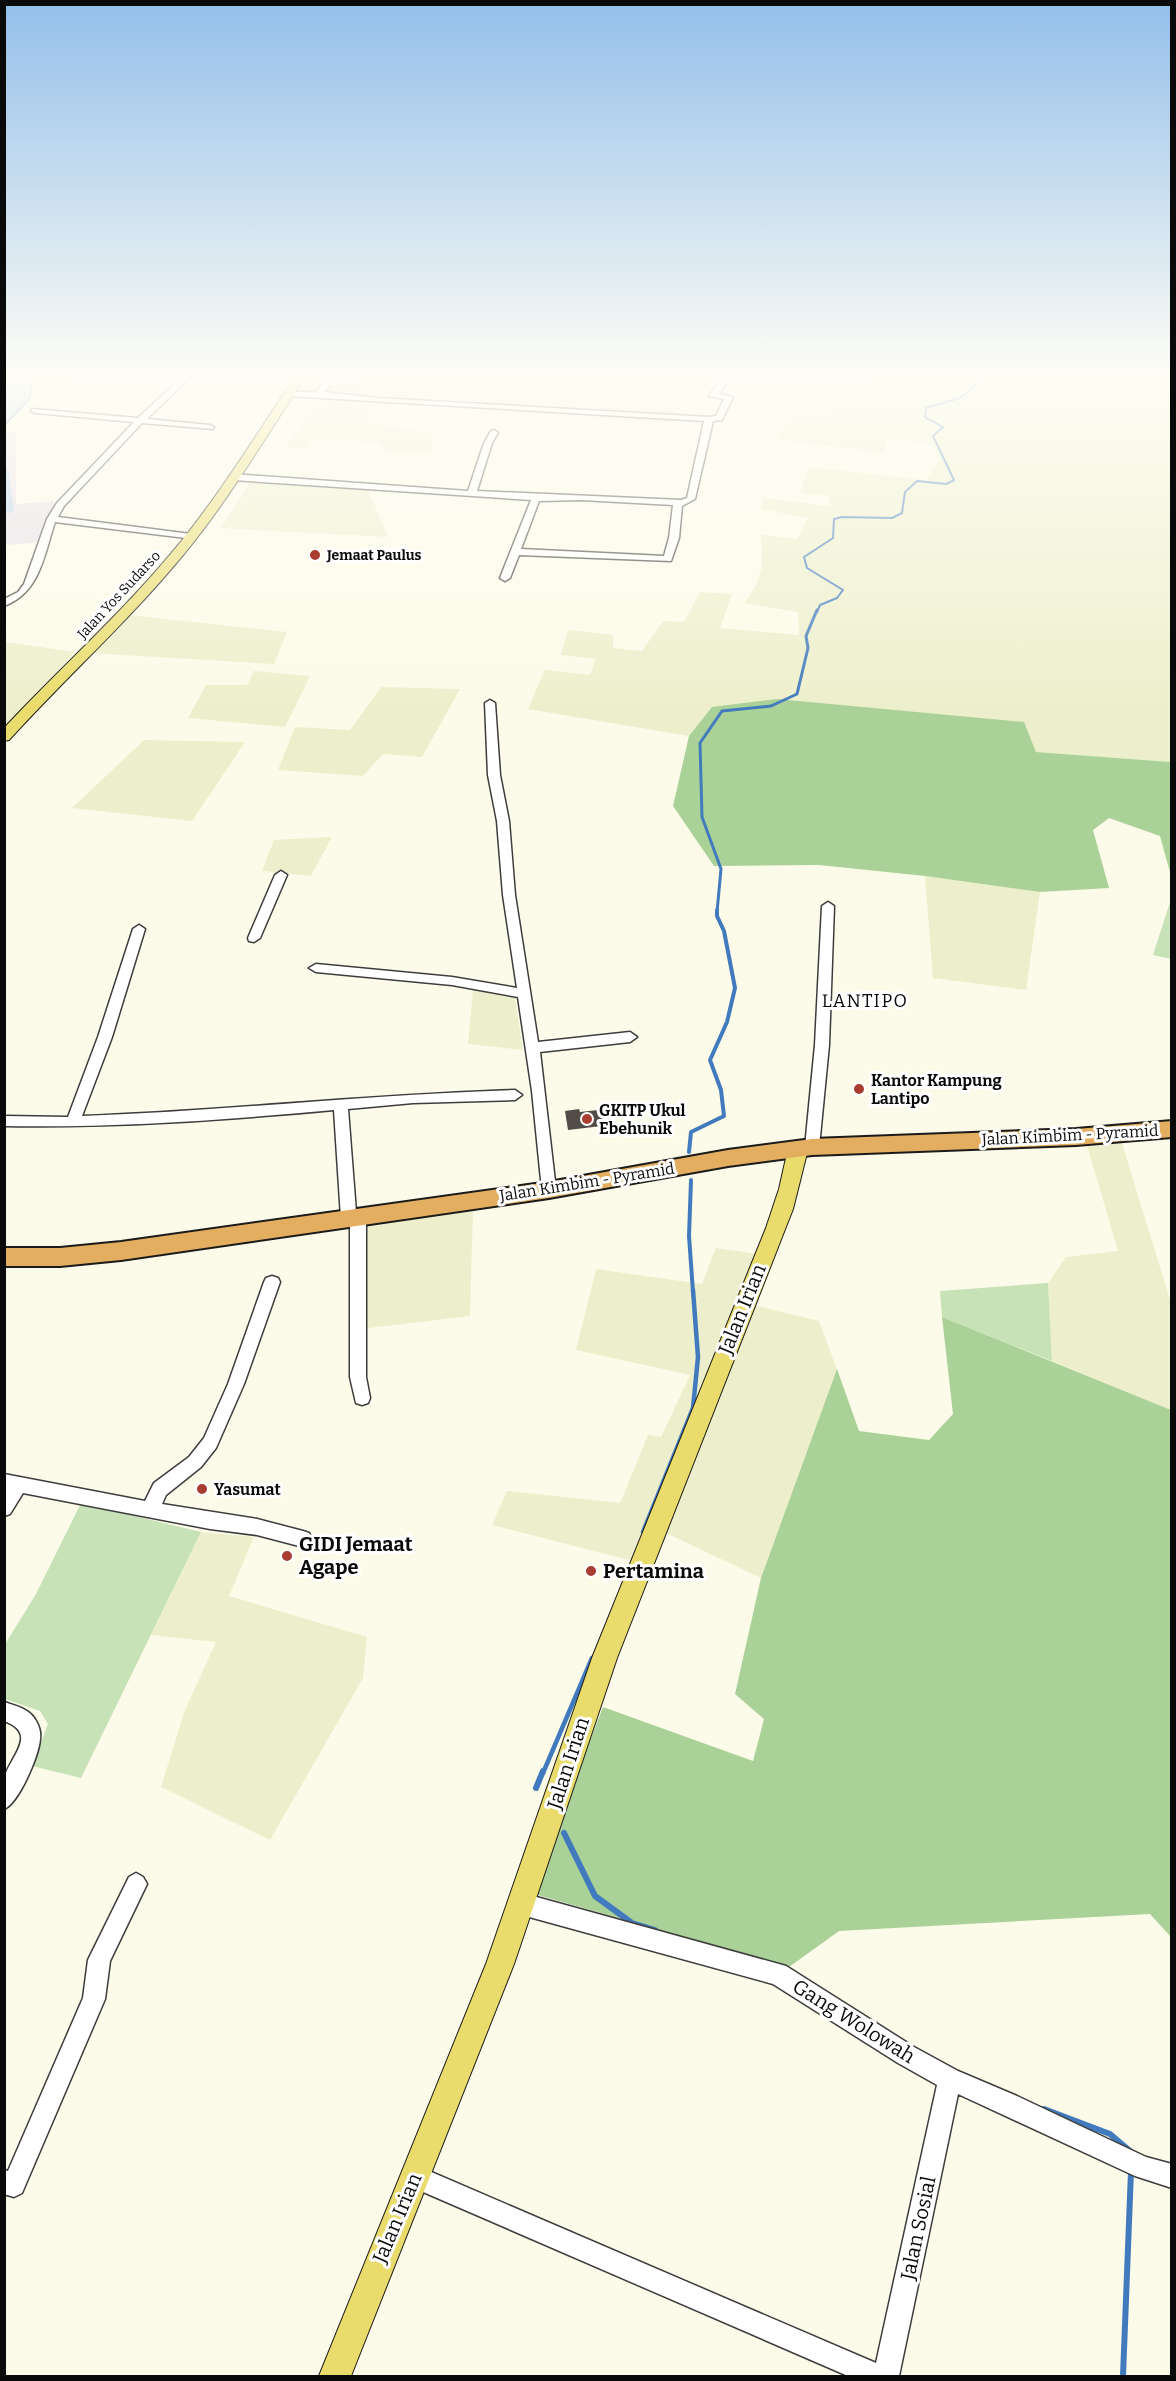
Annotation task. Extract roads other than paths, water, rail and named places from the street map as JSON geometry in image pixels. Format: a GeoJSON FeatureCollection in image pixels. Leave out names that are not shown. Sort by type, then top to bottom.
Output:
{"type":"FeatureCollection","features":[{"type":"Feature","properties":{"kind":"highway","name":"Jalan Kimbim - Pyramid"},"geometry":{"type":"LineString","coordinates":[[4,1257],[60,1257],[121,1251],[549,1190],[728,1158],[805,1148],[1076,1137],[1172,1129]]}},
{"type":"Feature","properties":{"kind":"main road","name":"Jalan Yos Sudarso"},"geometry":{"type":"LineString","coordinates":[[4,736],[141,596],[191,537],[227,485]]}},
{"type":"Feature","properties":{"kind":"main road","name":"Jalan Irian"},"geometry":{"type":"LineString","coordinates":[[334,2376],[374,2272],[415,2178],[522,1904],[595,1681],[664,1511],[744,1301],[788,1198],[805,1148]]}},
{"type":"Feature","properties":{"kind":"street"},"geometry":{"type":"LineString","coordinates":[[4,603],[21,594],[29,585],[52,519],[65,498],[77,485]]}},
{"type":"Feature","properties":{"kind":"street"},"geometry":{"type":"LineString","coordinates":[[346,485],[472,493],[535,502]]}},
{"type":"Feature","properties":{"kind":"street"},"geometry":{"type":"LineString","coordinates":[[472,493],[475,485]]}},
{"type":"Feature","properties":{"kind":"street"},"geometry":{"type":"LineString","coordinates":[[386,488],[423,498],[535,502],[581,497],[678,503],[688,502],[691,499],[693,485]]}},
{"type":"Feature","properties":{"kind":"street"},"geometry":{"type":"LineString","coordinates":[[505,578],[535,502]]}},
{"type":"Feature","properties":{"kind":"street"},"geometry":{"type":"LineString","coordinates":[[516,552],[668,559],[676,528],[678,503]]}},
{"type":"Feature","properties":{"kind":"street"},"geometry":{"type":"LineString","coordinates":[[52,519],[191,537]]}},
{"type":"Feature","properties":{"kind":"street"},"geometry":{"type":"LineString","coordinates":[[490,703],[494,775],[503,821],[509,895],[539,1091],[549,1190]]}},
{"type":"Feature","properties":{"kind":"street"},"geometry":{"type":"LineString","coordinates":[[254,938],[281,875]]}},
{"type":"Feature","properties":{"kind":"street"},"geometry":{"type":"LineString","coordinates":[[805,1148],[822,1045],[828,906]]}},
{"type":"Feature","properties":{"kind":"street"},"geometry":{"type":"LineString","coordinates":[[73,1122],[105,1037],[139,929]]}},
{"type":"Feature","properties":{"kind":"street"},"geometry":{"type":"LineString","coordinates":[[316,968],[452,981],[524,994]]}},
{"type":"Feature","properties":{"kind":"street"},"geometry":{"type":"LineString","coordinates":[[531,1048],[630,1037]]}},
{"type":"Feature","properties":{"kind":"street"},"geometry":{"type":"LineString","coordinates":[[4,1121],[73,1122],[186,1118],[340,1103],[515,1095]]}},
{"type":"Feature","properties":{"kind":"street"},"geometry":{"type":"LineString","coordinates":[[340,1103],[353,1217],[358,1377],[362,1398]]}},
{"type":"Feature","properties":{"kind":"street"},"geometry":{"type":"LineString","coordinates":[[150,1509],[160,1489],[195,1462],[210,1443],[236,1384],[272,1282]]}},
{"type":"Feature","properties":{"kind":"street"},"geometry":{"type":"LineString","coordinates":[[4,1508],[11,1484],[210,1521],[257,1527],[303,1539]]}},
{"type":"Feature","properties":{"kind":"street"},"geometry":{"type":"LineString","coordinates":[[4,1711],[17,1713],[29,1722],[32,1732],[29,1747],[4,1799]]}},
{"type":"Feature","properties":{"kind":"street"},"geometry":{"type":"LineString","coordinates":[[4,2182],[14,2185],[94,2000],[99,1960],[136,1884]]}},
{"type":"Feature","properties":{"kind":"street","name":"Gang Wolowah"},"geometry":{"type":"LineString","coordinates":[[522,1904],[778,1974],[906,2055],[950,2079],[1143,2168],[1172,2176]]}},
{"type":"Feature","properties":{"kind":"street","name":"Jalan Sosial"},"geometry":{"type":"LineString","coordinates":[[886,2376],[950,2079]]}},
{"type":"Feature","properties":{"kind":"street"},"geometry":{"type":"LineString","coordinates":[[415,2178],[877,2376]]}},
{"type":"Feature","properties":{"kind":"waterway"},"geometry":{"type":"LineString","coordinates":[[6,485],[10,511]]}},
{"type":"Feature","properties":{"kind":"waterway"},"geometry":{"type":"LineString","coordinates":[[817,612],[820,605],[837,598],[843,590],[807,568],[804,557],[833,538],[834,519],[842,517],[892,518],[902,513],[905,492],[913,485]]}},
{"type":"Feature","properties":{"kind":"waterway"},"geometry":{"type":"LineString","coordinates":[[717,912],[721,869],[702,817],[700,743],[722,711],[771,706],[797,694],[808,648],[806,636],[817,610]]}},
{"type":"Feature","properties":{"kind":"waterway"},"geometry":{"type":"LineString","coordinates":[[689,1152],[691,1132],[724,1116],[721,1090],[710,1060],[727,1022],[735,988],[724,931],[717,912]]}},
{"type":"Feature","properties":{"kind":"waterway"},"geometry":{"type":"LineString","coordinates":[[691,1180],[689,1236],[693,1292]]}},
{"type":"Feature","properties":{"kind":"waterway"},"geometry":{"type":"LineString","coordinates":[[643,1532],[693,1408],[698,1357],[693,1290]]}},
{"type":"Feature","properties":{"kind":"waterway"},"geometry":{"type":"LineString","coordinates":[[543,1773],[592,1658]]}},
{"type":"Feature","properties":{"kind":"waterway"},"geometry":{"type":"LineString","coordinates":[[536,1788],[543,1771]]}},
{"type":"Feature","properties":{"kind":"waterway"},"geometry":{"type":"LineString","coordinates":[[564,1833],[595,1896],[632,1923],[655,1930]]}},
{"type":"Feature","properties":{"kind":"waterway"},"geometry":{"type":"LineString","coordinates":[[1044,2109],[1110,2134],[1130,2151]]}},
{"type":"Feature","properties":{"kind":"waterway"},"geometry":{"type":"LineString","coordinates":[[1123,2376],[1131,2171]]}},
{"type":"Feature","properties":{"kind":"place","name":"Jemaat Paulus"},"geometry":{"type":"Point","coordinates":[315,555]}},
{"type":"Feature","properties":{"kind":"place","name":"Kantor Kampung Lantipo"},"geometry":{"type":"Point","coordinates":[859,1089]}},
{"type":"Feature","properties":{"kind":"place","name":"GKITP Ukul Ebehunik"},"geometry":{"type":"Point","coordinates":[587,1119]}},
{"type":"Feature","properties":{"kind":"place","name":"Yasumat"},"geometry":{"type":"Point","coordinates":[202,1489]}},
{"type":"Feature","properties":{"kind":"place","name":"GIDI Jemaat Agape"},"geometry":{"type":"Point","coordinates":[287,1556]}},
{"type":"Feature","properties":{"kind":"place","name":"Pertamina"},"geometry":{"type":"Point","coordinates":[591,1571]}},
{"type":"Feature","properties":{"kind":"district","name":"LANTIPO"},"geometry":{"type":"Point","coordinates":[865,1001]}}]}
